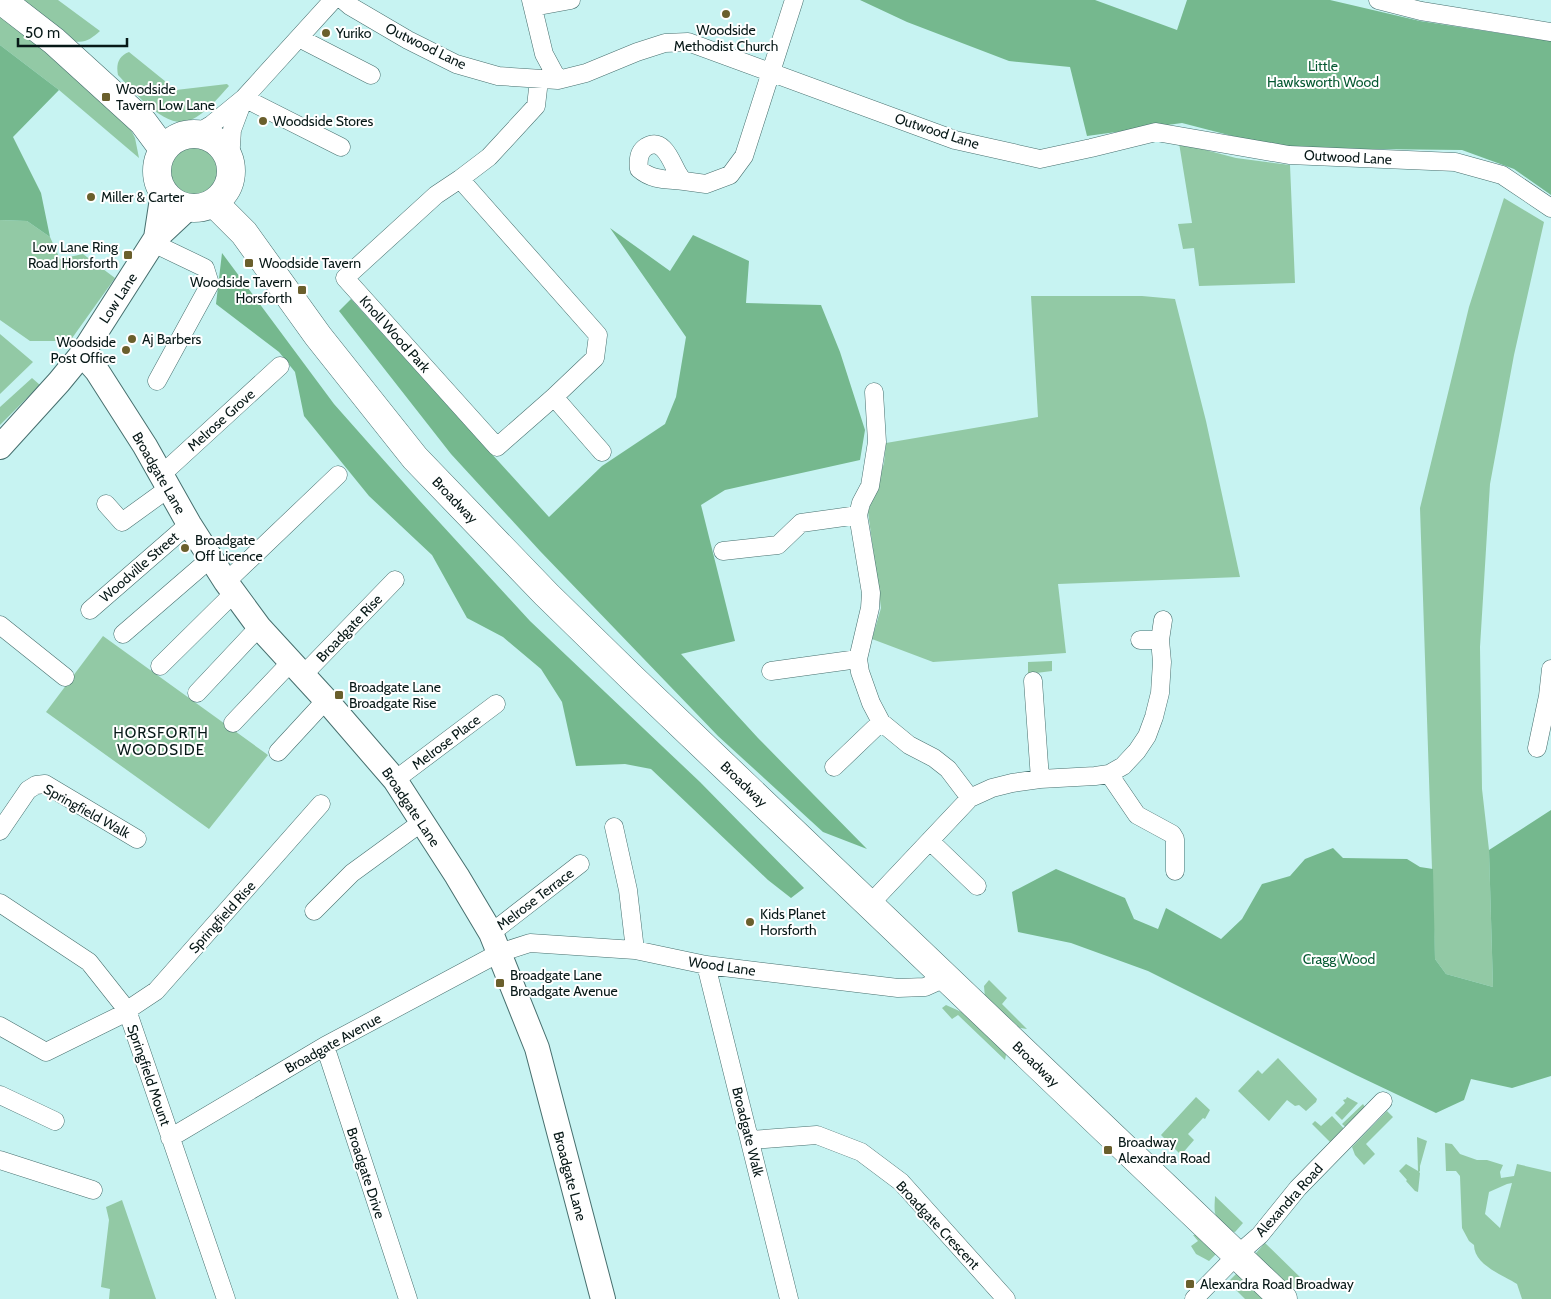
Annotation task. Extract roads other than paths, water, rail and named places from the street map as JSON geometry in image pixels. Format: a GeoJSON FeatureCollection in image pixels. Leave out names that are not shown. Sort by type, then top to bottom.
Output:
{"type":"FeatureCollection","features":[{"type":"Feature","properties":{"kind":"highway"},"geometry":{"type":"LineString","coordinates":[[1,0],[54,41],[144,122],[181,139],[204,135],[216,141],[225,150],[231,169],[244,233]]}},
{"type":"Feature","properties":{"kind":"highway"},"geometry":{"type":"LineString","coordinates":[[181,139],[157,163],[157,180],[163,192],[175,204],[187,208],[203,208],[214,204],[227,190],[231,169]]}},
{"type":"Feature","properties":{"kind":"highway"},"geometry":{"type":"LineString","coordinates":[[214,204],[244,233]]}},
{"type":"Feature","properties":{"kind":"highway","name":"Broadway"},"geometry":{"type":"LineString","coordinates":[[244,233],[318,336],[415,458],[546,594],[945,978],[1283,1299]]}},
{"type":"Feature","properties":{"kind":"street"},"geometry":{"type":"LineString","coordinates":[[181,139],[211,125],[244,98],[333,0]]}},
{"type":"Feature","properties":{"kind":"street","name":"Outwood Lane"},"geometry":{"type":"LineString","coordinates":[[343,0],[408,40],[456,64],[498,76],[558,80],[586,73],[637,52],[665,43],[688,42],[955,140],[1040,159],[1156,132],[1290,155],[1455,162],[1502,175],[1551,208]]}},
{"type":"Feature","properties":{"kind":"street"},"geometry":{"type":"LineString","coordinates":[[558,80],[544,54],[532,3],[570,0]]}},
{"type":"Feature","properties":{"kind":"street"},"geometry":{"type":"LineString","coordinates":[[684,181],[706,184],[730,175],[744,156],[794,0]]}},
{"type":"Feature","properties":{"kind":"street"},"geometry":{"type":"LineString","coordinates":[[1378,0],[1422,11],[1551,32]]}},
{"type":"Feature","properties":{"kind":"street"},"geometry":{"type":"LineString","coordinates":[[298,38],[371,75]]}},
{"type":"Feature","properties":{"kind":"street","name":"Knoll Wood Park"},"geometry":{"type":"LineString","coordinates":[[460,179],[598,335],[595,358],[497,447],[345,278],[436,195],[489,157],[536,106],[539,80]]}},
{"type":"Feature","properties":{"kind":"street"},"geometry":{"type":"LineString","coordinates":[[244,98],[341,147]]}},
{"type":"Feature","properties":{"kind":"street"},"geometry":{"type":"LineString","coordinates":[[231,169],[232,130],[244,98]]}},
{"type":"Feature","properties":{"kind":"street","name":"Low Lane"},"geometry":{"type":"LineString","coordinates":[[154,241],[163,192]]}},
{"type":"Feature","properties":{"kind":"street","name":"Low Lane"},"geometry":{"type":"LineString","coordinates":[[0,447],[60,382],[82,354],[154,241],[187,208]]}},
{"type":"Feature","properties":{"kind":"street"},"geometry":{"type":"LineString","coordinates":[[154,241],[206,268],[210,284],[157,381]]}},
{"type":"Feature","properties":{"kind":"street","name":"Broadgate Lane"},"geometry":{"type":"LineString","coordinates":[[82,354],[97,371],[145,446],[189,524],[230,587],[259,627],[326,700],[395,780],[457,876],[495,943],[537,1048],[603,1299]]}},
{"type":"Feature","properties":{"kind":"street","name":"Melrose Grove"},"geometry":{"type":"LineString","coordinates":[[106,504],[122,522],[165,482],[280,366]]}},
{"type":"Feature","properties":{"kind":"street"},"geometry":{"type":"LineString","coordinates":[[874,392],[877,442],[870,486],[861,503],[858,514],[871,593],[870,608],[858,659],[860,672],[871,703],[881,722],[909,745],[934,758],[948,769],[970,798]]}},
{"type":"Feature","properties":{"kind":"street"},"geometry":{"type":"LineString","coordinates":[[554,397],[602,452]]}},
{"type":"Feature","properties":{"kind":"street"},"geometry":{"type":"LineString","coordinates":[[160,666],[230,587],[338,475]]}},
{"type":"Feature","properties":{"kind":"street"},"geometry":{"type":"LineString","coordinates":[[723,552],[778,545],[801,523],[858,514]]}},
{"type":"Feature","properties":{"kind":"street","name":"Woodville Street"},"geometry":{"type":"LineString","coordinates":[[90,610],[189,524]]}},
{"type":"Feature","properties":{"kind":"street"},"geometry":{"type":"LineString","coordinates":[[123,634],[211,558]]}},
{"type":"Feature","properties":{"kind":"street","name":"Broadgate Rise"},"geometry":{"type":"LineString","coordinates":[[232,723],[297,669],[395,580]]}},
{"type":"Feature","properties":{"kind":"street"},"geometry":{"type":"LineString","coordinates":[[870,904],[970,798],[992,788],[1012,783],[1109,774],[1123,766],[1137,751],[1147,736],[1154,717],[1160,693],[1162,662],[1160,640],[1163,620]]}},
{"type":"Feature","properties":{"kind":"street"},"geometry":{"type":"LineString","coordinates":[[0,625],[65,676]]}},
{"type":"Feature","properties":{"kind":"street"},"geometry":{"type":"LineString","coordinates":[[197,693],[259,627]]}},
{"type":"Feature","properties":{"kind":"street"},"geometry":{"type":"LineString","coordinates":[[1140,640],[1160,640]]}},
{"type":"Feature","properties":{"kind":"street"},"geometry":{"type":"LineString","coordinates":[[771,671],[858,659]]}},
{"type":"Feature","properties":{"kind":"street"},"geometry":{"type":"LineString","coordinates":[[1537,748],[1549,696],[1551,669]]}},
{"type":"Feature","properties":{"kind":"street"},"geometry":{"type":"LineString","coordinates":[[1033,681],[1040,779]]}},
{"type":"Feature","properties":{"kind":"street"},"geometry":{"type":"LineString","coordinates":[[278,752],[326,700]]}},
{"type":"Feature","properties":{"kind":"street","name":"Melrose Place"},"geometry":{"type":"LineString","coordinates":[[395,780],[496,704]]}},
{"type":"Feature","properties":{"kind":"street"},"geometry":{"type":"LineString","coordinates":[[834,767],[881,722]]}},
{"type":"Feature","properties":{"kind":"street"},"geometry":{"type":"LineString","coordinates":[[1109,774],[1137,815],[1172,834],[1175,839],[1175,871]]}},
{"type":"Feature","properties":{"kind":"street","name":"Springfield Walk"},"geometry":{"type":"LineString","coordinates":[[0,831],[28,790],[36,785],[45,784],[137,839]]}},
{"type":"Feature","properties":{"kind":"street","name":"Springfield Rise"},"geometry":{"type":"LineString","coordinates":[[0,1026],[46,1052],[121,1014],[156,991],[321,804]]}},
{"type":"Feature","properties":{"kind":"street"},"geometry":{"type":"LineString","coordinates":[[314,911],[352,873],[422,822]]}},
{"type":"Feature","properties":{"kind":"street"},"geometry":{"type":"LineString","coordinates":[[614,827],[628,890],[635,950]]}},
{"type":"Feature","properties":{"kind":"street"},"geometry":{"type":"LineString","coordinates":[[930,841],[977,886]]}},
{"type":"Feature","properties":{"kind":"street","name":"Melrose Terrace"},"geometry":{"type":"LineString","coordinates":[[495,943],[580,864]]}},
{"type":"Feature","properties":{"kind":"street","name":"Springfield Mount"},"geometry":{"type":"LineString","coordinates":[[0,903],[89,962],[121,1014],[170,1138],[226,1299]]}},
{"type":"Feature","properties":{"kind":"street","name":"Wood Lane"},"geometry":{"type":"LineString","coordinates":[[495,943],[530,943],[635,950],[706,965],[898,988],[926,987],[945,978]]}},
{"type":"Feature","properties":{"kind":"street","name":"Broadgate Avenue"},"geometry":{"type":"LineString","coordinates":[[170,1138],[495,943]]}},
{"type":"Feature","properties":{"kind":"street","name":"Broadgate Walk"},"geometry":{"type":"LineString","coordinates":[[706,965],[789,1299]]}},
{"type":"Feature","properties":{"kind":"street","name":"Broadgate Drive"},"geometry":{"type":"LineString","coordinates":[[326,1046],[408,1299]]}},
{"type":"Feature","properties":{"kind":"street"},"geometry":{"type":"LineString","coordinates":[[0,1095],[55,1121]]}},
{"type":"Feature","properties":{"kind":"street","name":"Alexandra Road"},"geometry":{"type":"LineString","coordinates":[[1194,1299],[1237,1255],[1260,1235],[1298,1188],[1383,1101]]}},
{"type":"Feature","properties":{"kind":"street","name":"Broadgate Crescent"},"geometry":{"type":"LineString","coordinates":[[750,1140],[817,1134],[861,1152],[901,1182],[1006,1299]]}},
{"type":"Feature","properties":{"kind":"street"},"geometry":{"type":"LineString","coordinates":[[0,1160],[92,1190]]}},
{"type":"Feature","properties":{"kind":"place","name":"Woodside Methodist Church"},"geometry":{"type":"Point","coordinates":[726,14]}},
{"type":"Feature","properties":{"kind":"place","name":"Yuriko"},"geometry":{"type":"Point","coordinates":[326,33]}},
{"type":"Feature","properties":{"kind":"place","name":"Woodside Tavern Low Lane"},"geometry":{"type":"Point","coordinates":[106,97]}},
{"type":"Feature","properties":{"kind":"place","name":"Woodside Stores"},"geometry":{"type":"Point","coordinates":[263,121]}},
{"type":"Feature","properties":{"kind":"place","name":"Miller & Carter"},"geometry":{"type":"Point","coordinates":[91,197]}},
{"type":"Feature","properties":{"kind":"place","name":"Low Lane Ring Road Horsforth"},"geometry":{"type":"Point","coordinates":[128,255]}},
{"type":"Feature","properties":{"kind":"place","name":"Woodside Tavern"},"geometry":{"type":"Point","coordinates":[249,263]}},
{"type":"Feature","properties":{"kind":"place","name":"Woodside Tavern Horsforth"},"geometry":{"type":"Point","coordinates":[302,290]}},
{"type":"Feature","properties":{"kind":"place","name":"Aj Barbers"},"geometry":{"type":"Point","coordinates":[132,339]}},
{"type":"Feature","properties":{"kind":"place","name":"Woodside Post Office"},"geometry":{"type":"Point","coordinates":[126,350]}},
{"type":"Feature","properties":{"kind":"place","name":"Broadgate Off Licence"},"geometry":{"type":"Point","coordinates":[185,548]}},
{"type":"Feature","properties":{"kind":"place","name":"Broadgate Lane Broadgate Rise"},"geometry":{"type":"Point","coordinates":[339,695]}},
{"type":"Feature","properties":{"kind":"place","name":"Kids Planet Horsforth"},"geometry":{"type":"Point","coordinates":[750,922]}},
{"type":"Feature","properties":{"kind":"place","name":"Broadgate Lane Broadgate Avenue"},"geometry":{"type":"Point","coordinates":[500,983]}},
{"type":"Feature","properties":{"kind":"place","name":"Broadway Alexandra Road"},"geometry":{"type":"Point","coordinates":[1108,1150]}},
{"type":"Feature","properties":{"kind":"place","name":"Alexandra Road Broadway"},"geometry":{"type":"Point","coordinates":[1190,1284]}},
{"type":"Feature","properties":{"kind":"district","name":"HORSFORTH WOODSIDE"},"geometry":{"type":"Point","coordinates":[161,742]}},
{"type":"Feature","properties":{"kind":"park label","name":"Little Hawksworth Wood"},"geometry":{"type":"Point","coordinates":[1323,74]}},
{"type":"Feature","properties":{"kind":"park label","name":"Cragg Wood"},"geometry":{"type":"Point","coordinates":[1339,959]}}]}
